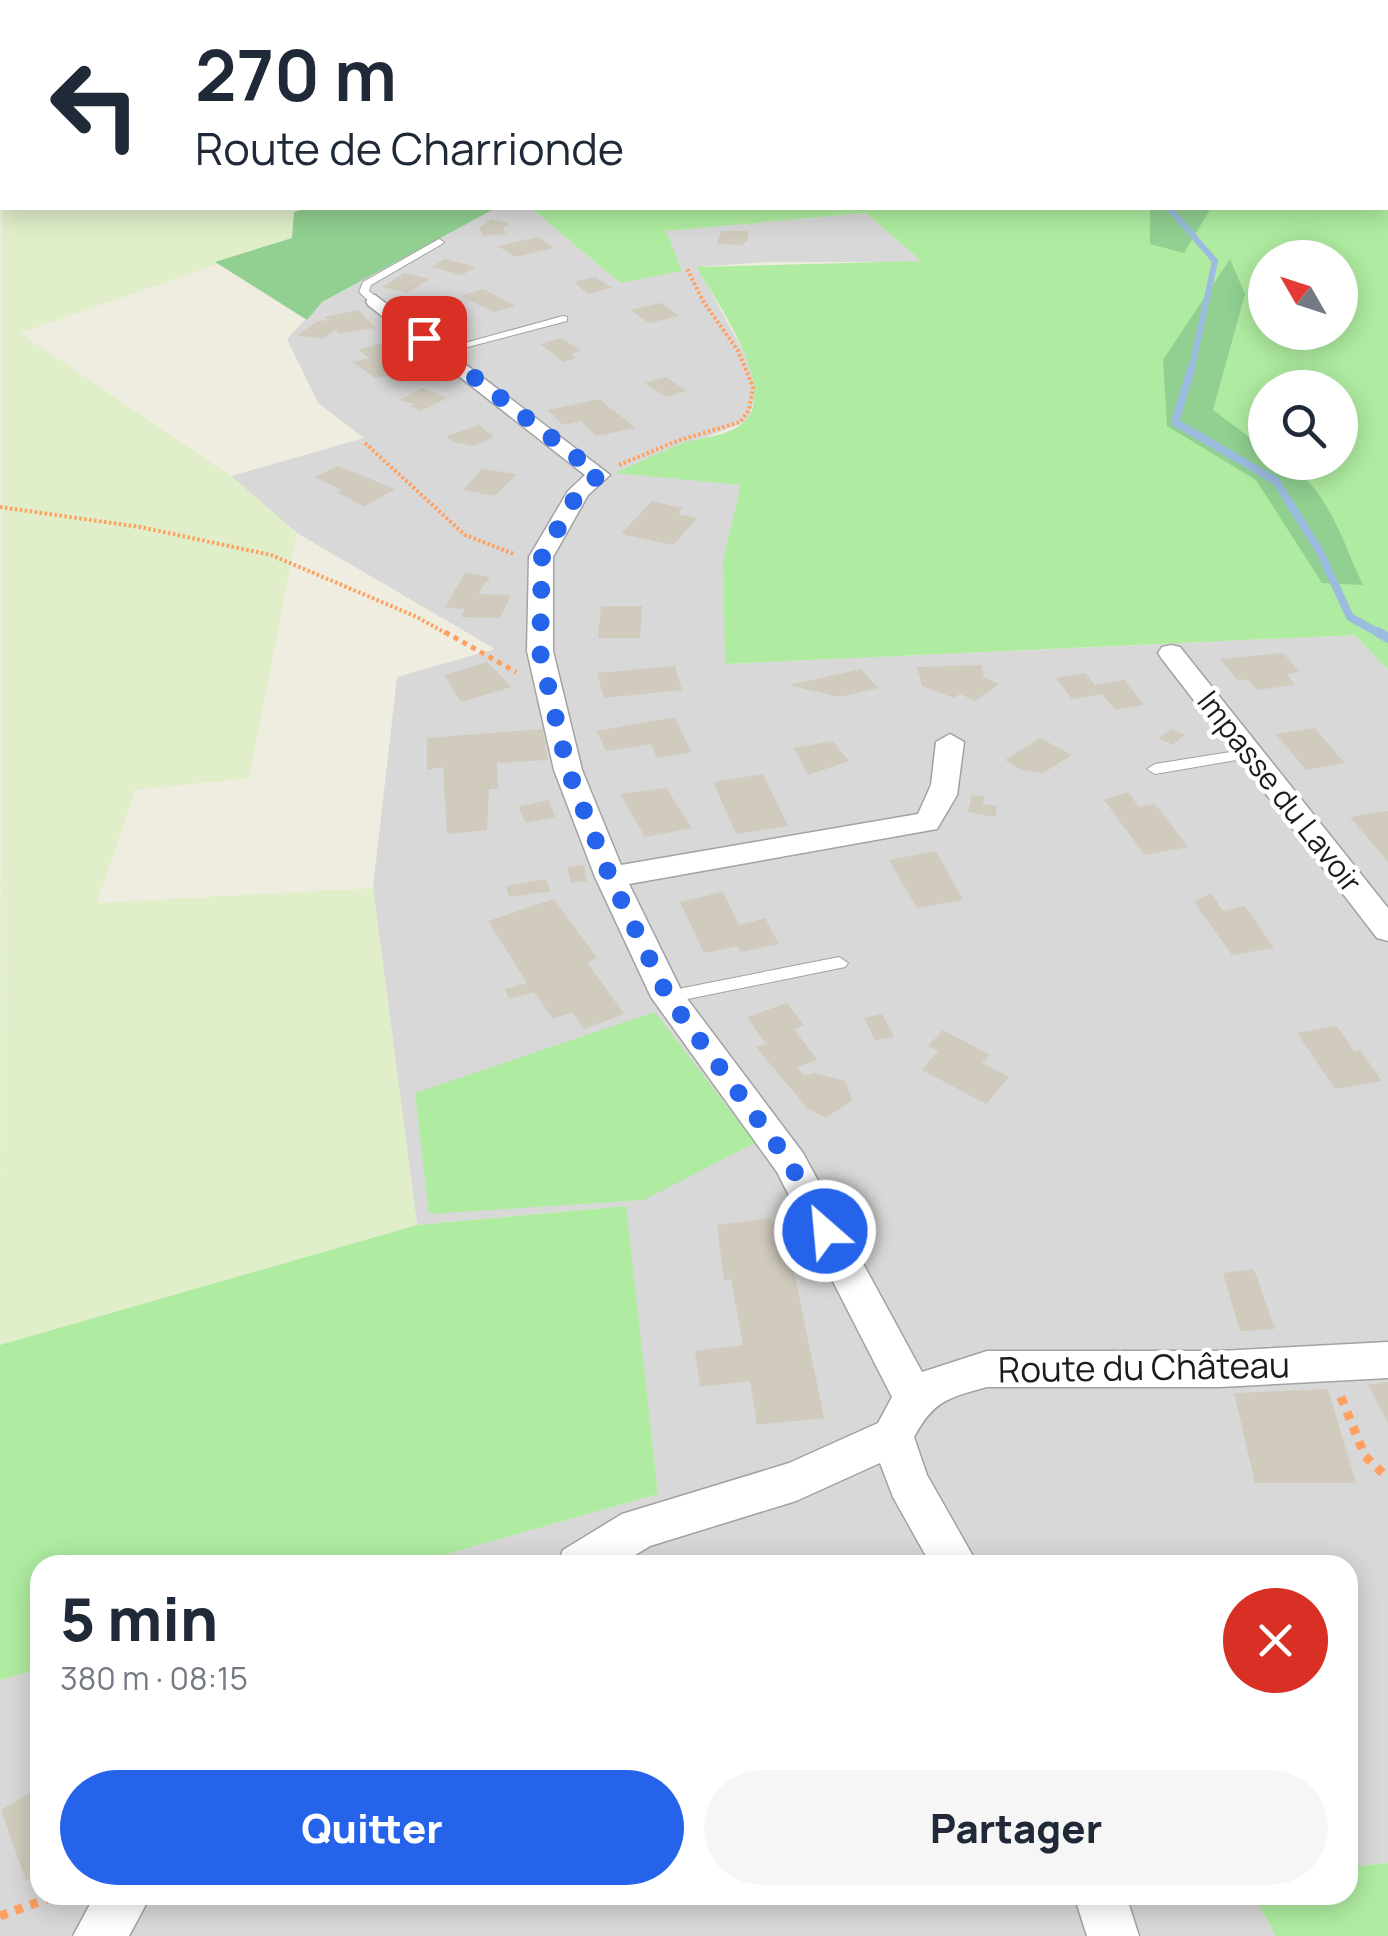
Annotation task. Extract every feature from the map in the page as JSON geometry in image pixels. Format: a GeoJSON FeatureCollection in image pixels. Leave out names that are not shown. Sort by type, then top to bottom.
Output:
{"type":"FeatureCollection","features":[{"type":"Feature","properties":{"kind":"street"},"geometry":{"type":"LineString","coordinates":[[375,301],[599,475],[579,491],[542,557],[540,652],[568,770],[610,877],[668,997],[790,1163],[914,1398],[893,1436],[796,1482],[638,1529],[595,1555]]}},
{"type":"Feature","properties":{"kind":"street","name":"Impasse du Lavoir"},"geometry":{"type":"LineString","coordinates":[[1170,653],[1388,930]]}},
{"type":"Feature","properties":{"kind":"street"},"geometry":{"type":"LineString","coordinates":[[610,877],[926,822],[937,812],[950,763],[950,742]]}},
{"type":"Feature","properties":{"kind":"street","name":"Route du Château"},"geometry":{"type":"LineString","coordinates":[[914,1398],[940,1383],[987,1369],[1220,1369],[1388,1360]]}},
{"type":"Feature","properties":{"kind":"street"},"geometry":{"type":"LineString","coordinates":[[893,1436],[908,1483],[950,1555]]}},
{"type":"Feature","properties":{"kind":"street"},"geometry":{"type":"LineString","coordinates":[[99,1936],[118,1905]]}},
{"type":"Feature","properties":{"kind":"street"},"geometry":{"type":"LineString","coordinates":[[1103,1905],[1113,1936]]}},
{"type":"Feature","properties":{"kind":"lane"},"geometry":{"type":"LineString","coordinates":[[375,301],[364,292],[366,284],[439,242]]}},
{"type":"Feature","properties":{"kind":"lane"},"geometry":{"type":"LineString","coordinates":[[441,351],[563,319]]}},
{"type":"Feature","properties":{"kind":"lane"},"geometry":{"type":"LineString","coordinates":[[1155,769],[1250,754]]}},
{"type":"Feature","properties":{"kind":"lane"},"geometry":{"type":"LineString","coordinates":[[668,997],[839,963]]}},
{"type":"Feature","properties":{"kind":"path"},"geometry":{"type":"LineString","coordinates":[[599,475],[677,441],[740,422],[749,410],[753,387],[738,351],[703,301],[687,268]]}},
{"type":"Feature","properties":{"kind":"path"},"geometry":{"type":"LineString","coordinates":[[366,443],[465,535],[509,553],[542,557]]}},
{"type":"Feature","properties":{"kind":"path"},"geometry":{"type":"LineString","coordinates":[[0,507],[140,528],[271,555],[418,617],[547,690]]}},
{"type":"Feature","properties":{"kind":"path"},"geometry":{"type":"LineString","coordinates":[[1328,1363],[1364,1456],[1388,1478]]}},
{"type":"Feature","properties":{"kind":"path"},"geometry":{"type":"LineString","coordinates":[[0,1916],[30,1905]]}},
{"type":"Feature","properties":{"kind":"shaded area"},"geometry":{"type":"Polygon","coordinates":[[[492,210],[533,210],[620,283],[665,231],[866,213],[922,262],[766,262],[697,267],[753,369],[755,397],[747,421],[618,472],[742,485],[723,560],[726,664],[1355,635],[1388,670],[1388,1863],[1358,1866],[1358,1555],[443,1555],[658,1494],[625,1206],[417,1225],[373,888],[397,677],[495,649],[297,533],[231,476],[364,438],[318,403],[287,339],[322,302],[492,210]]]}},
{"type":"Feature","properties":{"kind":"shaded area"},"geometry":{"type":"Polygon","coordinates":[[[30,1672],[30,1905],[1259,1905],[1276,1936],[0,1936],[0,1680],[30,1672]]]}},
{"type":"Feature","properties":{"kind":"green space"},"geometry":{"type":"Polygon","coordinates":[[[2,210],[301,210],[294,212],[293,238],[20,333],[231,476],[297,533],[249,778],[135,790],[97,903],[373,888],[417,1225],[0,1345],[2,210]]]}},
{"type":"Feature","properties":{"kind":"green space"},"geometry":{"type":"Polygon","coordinates":[[[492,210],[322,302],[307,320],[215,262],[292,238],[294,212],[492,210]]]}},
{"type":"Feature","properties":{"kind":"green space"},"geometry":{"type":"Polygon","coordinates":[[[533,210],[1150,210],[1150,243],[1184,252],[1210,210],[1388,210],[1388,670],[1355,635],[725,664],[723,560],[741,485],[615,473],[680,444],[731,430],[745,421],[753,406],[754,387],[740,343],[696,267],[921,261],[866,213],[666,231],[682,271],[620,283],[533,210]]]}},
{"type":"Feature","properties":{"kind":"green space"},"geometry":{"type":"Polygon","coordinates":[[[1150,210],[1210,210],[1184,253],[1150,244],[1150,210]]]}},
{"type":"Feature","properties":{"kind":"green space"},"geometry":{"type":"Polygon","coordinates":[[[1230,259],[1245,294],[1213,410],[1248,436],[1248,475],[1167,426],[1163,360],[1230,259]]]}},
{"type":"Feature","properties":{"kind":"green space"},"geometry":{"type":"Polygon","coordinates":[[[1256,480],[1306,480],[1327,507],[1363,585],[1322,583],[1256,480]]]}},
{"type":"Feature","properties":{"kind":"green space"},"geometry":{"type":"Polygon","coordinates":[[[655,1012],[755,1143],[644,1200],[429,1214],[415,1093],[655,1012]]]}},
{"type":"Feature","properties":{"kind":"green space"},"geometry":{"type":"Polygon","coordinates":[[[626,1206],[658,1494],[443,1555],[30,1555],[30,1672],[0,1680],[0,1345],[417,1225],[626,1206]]]}},
{"type":"Feature","properties":{"kind":"green space"},"geometry":{"type":"Polygon","coordinates":[[[1388,1863],[1388,1936],[1276,1936],[1259,1905],[1358,1905],[1358,1866],[1388,1863]]]}},
{"type":"Feature","properties":{"kind":"building"},"geometry":{"type":"Polygon","coordinates":[[[492,219],[510,224],[503,228],[506,234],[483,236],[479,228],[492,219]]]}},
{"type":"Feature","properties":{"kind":"building"},"geometry":{"type":"Polygon","coordinates":[[[721,231],[749,231],[747,241],[741,245],[717,244],[721,231]]]}},
{"type":"Feature","properties":{"kind":"building"},"geometry":{"type":"Polygon","coordinates":[[[538,237],[554,248],[515,257],[498,246],[538,237]]]}},
{"type":"Feature","properties":{"kind":"building"},"geometry":{"type":"Polygon","coordinates":[[[445,259],[476,267],[462,275],[431,267],[445,259]]]}},
{"type":"Feature","properties":{"kind":"building"},"geometry":{"type":"Polygon","coordinates":[[[404,273],[430,279],[408,293],[382,287],[404,273]]]}},
{"type":"Feature","properties":{"kind":"building"},"geometry":{"type":"Polygon","coordinates":[[[595,277],[612,288],[588,294],[574,282],[595,277]]]}},
{"type":"Feature","properties":{"kind":"building"},"geometry":{"type":"Polygon","coordinates":[[[483,289],[516,306],[494,312],[460,296],[483,289]]]}},
{"type":"Feature","properties":{"kind":"building"},"geometry":{"type":"Polygon","coordinates":[[[661,303],[679,316],[649,323],[630,310],[661,303]]]}},
{"type":"Feature","properties":{"kind":"building"},"geometry":{"type":"Polygon","coordinates":[[[359,310],[375,328],[338,334],[336,329],[322,339],[297,335],[318,321],[329,320],[324,317],[359,310]]]}},
{"type":"Feature","properties":{"kind":"building"},"geometry":{"type":"Polygon","coordinates":[[[561,338],[581,351],[571,354],[576,358],[563,362],[540,344],[561,338]]]}},
{"type":"Feature","properties":{"kind":"building"},"geometry":{"type":"Polygon","coordinates":[[[387,342],[410,361],[396,374],[375,378],[352,362],[370,358],[358,350],[387,342]]]}},
{"type":"Feature","properties":{"kind":"building"},"geometry":{"type":"Polygon","coordinates":[[[666,377],[687,391],[666,397],[645,383],[666,377]]]}},
{"type":"Feature","properties":{"kind":"building"},"geometry":{"type":"Polygon","coordinates":[[[422,388],[447,398],[421,411],[409,406],[414,404],[399,400],[422,388]]]}},
{"type":"Feature","properties":{"kind":"building"},"geometry":{"type":"Polygon","coordinates":[[[599,399],[636,428],[596,436],[581,421],[563,425],[548,410],[599,399]]]}},
{"type":"Feature","properties":{"kind":"building"},"geometry":{"type":"Polygon","coordinates":[[[479,425],[494,437],[473,446],[453,442],[446,436],[479,425]]]}},
{"type":"Feature","properties":{"kind":"building"},"geometry":{"type":"Polygon","coordinates":[[[338,466],[395,489],[364,507],[337,492],[342,490],[314,477],[338,466]]]}},
{"type":"Feature","properties":{"kind":"building"},"geometry":{"type":"Polygon","coordinates":[[[482,469],[517,474],[495,496],[463,490],[482,469]]]}},
{"type":"Feature","properties":{"kind":"building"},"geometry":{"type":"Polygon","coordinates":[[[652,501],[683,508],[678,514],[697,518],[673,545],[621,534],[652,501]]]}},
{"type":"Feature","properties":{"kind":"building"},"geometry":{"type":"Polygon","coordinates":[[[465,573],[490,577],[478,594],[511,595],[500,618],[461,617],[465,609],[445,607],[465,573]]]}},
{"type":"Feature","properties":{"kind":"building"},"geometry":{"type":"Polygon","coordinates":[[[601,606],[642,606],[640,638],[598,638],[601,606]]]}},
{"type":"Feature","properties":{"kind":"building"},"geometry":{"type":"Polygon","coordinates":[[[1283,653],[1300,672],[1287,674],[1295,685],[1256,690],[1248,679],[1238,681],[1220,659],[1283,653]]]}},
{"type":"Feature","properties":{"kind":"building"},"geometry":{"type":"Polygon","coordinates":[[[487,662],[512,687],[461,702],[444,675],[487,662]]]}},
{"type":"Feature","properties":{"kind":"building"},"geometry":{"type":"Polygon","coordinates":[[[981,665],[984,677],[999,684],[975,701],[922,686],[917,667],[981,665]]]}},
{"type":"Feature","properties":{"kind":"building"},"geometry":{"type":"Polygon","coordinates":[[[675,666],[682,690],[604,698],[597,673],[675,666]]]}},
{"type":"Feature","properties":{"kind":"building"},"geometry":{"type":"Polygon","coordinates":[[[861,669],[878,688],[839,697],[789,685],[861,669]]]}},
{"type":"Feature","properties":{"kind":"building"},"geometry":{"type":"Polygon","coordinates":[[[1085,673],[1095,685],[1124,680],[1144,705],[1115,710],[1102,694],[1072,699],[1056,678],[1085,673]]]}},
{"type":"Feature","properties":{"kind":"building"},"geometry":{"type":"Polygon","coordinates":[[[675,717],[691,752],[657,758],[651,744],[606,751],[597,731],[675,717]]]}},
{"type":"Feature","properties":{"kind":"building"},"geometry":{"type":"Polygon","coordinates":[[[1315,728],[1345,763],[1306,770],[1276,734],[1315,728]]]}},
{"type":"Feature","properties":{"kind":"building"},"geometry":{"type":"Polygon","coordinates":[[[543,729],[548,760],[497,763],[498,789],[489,789],[487,830],[447,834],[443,767],[427,770],[427,738],[543,729]]]}},
{"type":"Feature","properties":{"kind":"building"},"geometry":{"type":"Polygon","coordinates":[[[1172,729],[1185,735],[1172,745],[1158,738],[1172,729]]]}},
{"type":"Feature","properties":{"kind":"building"},"geometry":{"type":"Polygon","coordinates":[[[1040,738],[1072,755],[1043,773],[1021,770],[1005,760],[1040,738]]]}},
{"type":"Feature","properties":{"kind":"building"},"geometry":{"type":"Polygon","coordinates":[[[833,741],[849,761],[808,775],[794,748],[833,741]]]}},
{"type":"Feature","properties":{"kind":"building"},"geometry":{"type":"Polygon","coordinates":[[[763,774],[788,826],[736,834],[713,782],[763,774]]]}},
{"type":"Feature","properties":{"kind":"building"},"geometry":{"type":"Polygon","coordinates":[[[666,788],[692,828],[645,837],[620,794],[666,788]]]}},
{"type":"Feature","properties":{"kind":"building"},"geometry":{"type":"Polygon","coordinates":[[[1128,792],[1139,807],[1155,804],[1188,847],[1145,855],[1104,800],[1128,792]]]}},
{"type":"Feature","properties":{"kind":"building"},"geometry":{"type":"Polygon","coordinates":[[[972,795],[984,796],[983,804],[997,806],[995,817],[968,812],[972,795]]]}},
{"type":"Feature","properties":{"kind":"building"},"geometry":{"type":"Polygon","coordinates":[[[549,800],[555,817],[526,823],[518,807],[549,800]]]}},
{"type":"Feature","properties":{"kind":"building"},"geometry":{"type":"Polygon","coordinates":[[[1388,811],[1388,862],[1350,817],[1388,811]]]}},
{"type":"Feature","properties":{"kind":"building"},"geometry":{"type":"Polygon","coordinates":[[[936,851],[963,900],[917,908],[889,860],[936,851]]]}},
{"type":"Feature","properties":{"kind":"building"},"geometry":{"type":"Polygon","coordinates":[[[584,865],[587,881],[571,883],[567,867],[584,865]]]}},
{"type":"Feature","properties":{"kind":"building"},"geometry":{"type":"Polygon","coordinates":[[[546,879],[550,891],[509,897],[506,886],[546,879]]]}},
{"type":"Feature","properties":{"kind":"building"},"geometry":{"type":"Polygon","coordinates":[[[723,892],[739,925],[765,918],[779,944],[741,952],[738,946],[704,953],[680,902],[723,892]]]}},
{"type":"Feature","properties":{"kind":"building"},"geometry":{"type":"Polygon","coordinates":[[[1211,893],[1223,911],[1245,906],[1274,948],[1232,955],[1194,902],[1211,893]]]}},
{"type":"Feature","properties":{"kind":"building"},"geometry":{"type":"Polygon","coordinates":[[[554,899],[597,958],[587,962],[624,1014],[584,1029],[572,1012],[553,1019],[534,992],[509,999],[505,989],[527,983],[488,921],[554,899]]]}},
{"type":"Feature","properties":{"kind":"building"},"geometry":{"type":"Polygon","coordinates":[[[787,1003],[804,1025],[794,1029],[817,1060],[797,1067],[805,1076],[814,1073],[845,1081],[852,1100],[826,1118],[807,1108],[756,1047],[766,1044],[747,1017],[787,1003]]]}},
{"type":"Feature","properties":{"kind":"building"},"geometry":{"type":"Polygon","coordinates":[[[882,1014],[894,1037],[875,1040],[864,1018],[882,1014]]]}},
{"type":"Feature","properties":{"kind":"building"},"geometry":{"type":"Polygon","coordinates":[[[1337,1026],[1382,1081],[1335,1089],[1297,1033],[1337,1026]]]}},
{"type":"Feature","properties":{"kind":"building"},"geometry":{"type":"Polygon","coordinates":[[[943,1030],[990,1055],[982,1063],[1009,1077],[986,1104],[922,1070],[938,1051],[928,1046],[943,1030]]]}},
{"type":"Feature","properties":{"kind":"building"},"geometry":{"type":"Polygon","coordinates":[[[789,1216],[801,1236],[782,1242],[792,1261],[824,1418],[757,1425],[750,1381],[700,1387],[695,1351],[743,1345],[731,1279],[724,1280],[717,1225],[770,1218],[772,1222],[789,1216]]]}},
{"type":"Feature","properties":{"kind":"building"},"geometry":{"type":"Polygon","coordinates":[[[1254,1269],[1275,1329],[1240,1331],[1223,1273],[1254,1269]]]}},
{"type":"Feature","properties":{"kind":"building"},"geometry":{"type":"Polygon","coordinates":[[[1388,1382],[1388,1423],[1368,1385],[1388,1382]]]}},
{"type":"Feature","properties":{"kind":"building"},"geometry":{"type":"Polygon","coordinates":[[[1328,1389],[1356,1483],[1255,1483],[1234,1393],[1328,1389]]]}},
{"type":"Feature","properties":{"kind":"building"},"geometry":{"type":"Polygon","coordinates":[[[30,1793],[30,1878],[26,1881],[1,1810],[30,1793]]]}},
{"type":"Feature","properties":{"kind":"waterway"},"geometry":{"type":"LineString","coordinates":[[1171,210],[1215,261],[1191,371]]}},
{"type":"Feature","properties":{"kind":"waterway"},"geometry":{"type":"LineString","coordinates":[[1191,369],[1175,422],[1276,481],[1320,552],[1350,617],[1382,635]]}},
{"type":"Feature","properties":{"kind":"waterway"},"geometry":{"type":"LineString","coordinates":[[1378,632],[1388,638]]}},
{"type":"Feature","properties":{"kind":"route"},"geometry":{"type":"LineString","coordinates":[[424,338],[599,475],[579,491],[553,531],[542,557],[539,583],[540,652],[568,770],[610,877],[668,997],[790,1163],[825,1231]]}}]}
